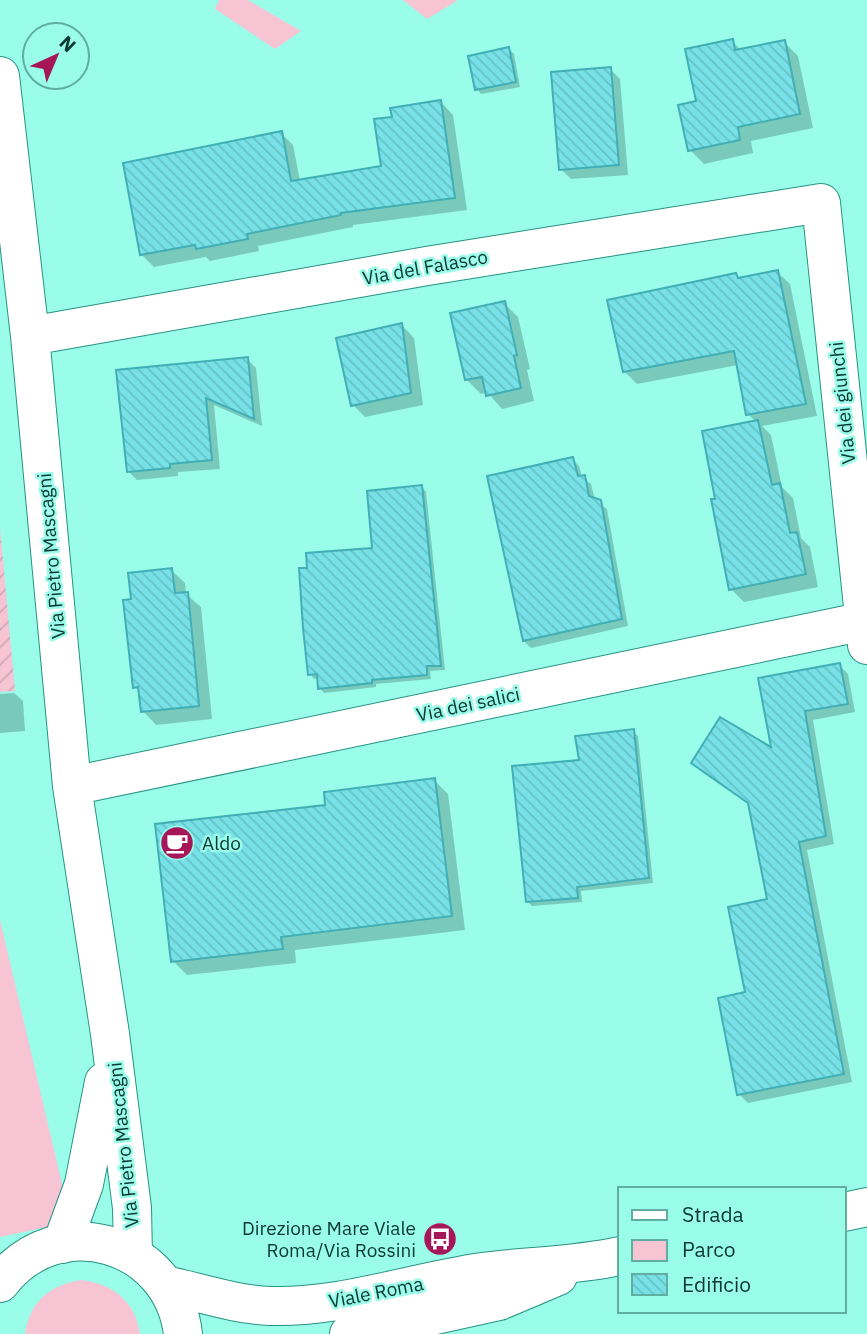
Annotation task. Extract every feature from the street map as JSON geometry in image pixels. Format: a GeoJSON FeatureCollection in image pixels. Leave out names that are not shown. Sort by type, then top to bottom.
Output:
{"type":"FeatureCollection","features":[{"type":"Feature","properties":{"kind":"street","name":"Via Pietro Mascagni"},"geometry":{"type":"LineString","coordinates":[[0,76],[30,335],[72,786],[110,1034],[132,1208],[133,1255]]}},
{"type":"Feature","properties":{"kind":"street","name":"Via del Falasco"},"geometry":{"type":"LineString","coordinates":[[30,335],[426,266],[821,203]]}},
{"type":"Feature","properties":{"kind":"street","name":"Via dei giunchi"},"geometry":{"type":"LineString","coordinates":[[821,203],[866,633]]}},
{"type":"Feature","properties":{"kind":"street","name":"Via dei salici"},"geometry":{"type":"LineString","coordinates":[[72,786],[866,633]]}},
{"type":"Feature","properties":{"kind":"street","name":"Via Pietro Mascagni"},"geometry":{"type":"LineString","coordinates":[[62,1244],[87,1170],[100,1108],[110,1034]]}},
{"type":"Feature","properties":{"kind":"street"},"geometry":{"type":"LineString","coordinates":[[846,1212],[867,1207]]}},
{"type":"Feature","properties":{"kind":"street"},"geometry":{"type":"LineString","coordinates":[[0,1283],[18,1264],[32,1255],[62,1244],[106,1244],[133,1255],[165,1285],[179,1315],[183,1334]]}},
{"type":"Feature","properties":{"kind":"street","name":"Viale Roma"},"geometry":{"type":"LineString","coordinates":[[165,1285],[251,1304],[282,1306],[330,1301],[482,1272],[605,1260]]}},
{"type":"Feature","properties":{"kind":"street","name":"Viale Roma"},"geometry":{"type":"LineString","coordinates":[[349,1334],[499,1301],[605,1260]]}},
{"type":"Feature","properties":{"kind":"green space"},"geometry":{"type":"Polygon","coordinates":[[[219,0],[248,0],[301,31],[275,49],[215,9],[219,0]]]}},
{"type":"Feature","properties":{"kind":"green space"},"geometry":{"type":"Polygon","coordinates":[[[403,0],[455,0],[457,1],[427,19],[403,0]]]}},
{"type":"Feature","properties":{"kind":"green space"},"geometry":{"type":"Polygon","coordinates":[[[0,527],[15,691],[0,692],[0,527]]]}},
{"type":"Feature","properties":{"kind":"green space"},"geometry":{"type":"Polygon","coordinates":[[[0,920],[71,1222],[0,1237],[0,920]]]}},
{"type":"Feature","properties":{"kind":"green space"},"geometry":{"type":"Polygon","coordinates":[[[82,1280],[104,1286],[121,1296],[134,1313],[140,1334],[25,1334],[31,1313],[43,1296],[51,1290],[82,1280]]]}},
{"type":"Feature","properties":{"kind":"building"},"geometry":{"type":"Polygon","coordinates":[[[733,39],[735,50],[785,40],[800,114],[738,127],[740,140],[688,151],[678,105],[696,101],[685,49],[733,39]]]}},
{"type":"Feature","properties":{"kind":"building"},"geometry":{"type":"Polygon","coordinates":[[[509,47],[516,82],[475,90],[468,56],[509,47]]]}},
{"type":"Feature","properties":{"kind":"building"},"geometry":{"type":"Polygon","coordinates":[[[611,67],[619,165],[559,170],[551,72],[611,67]]]}},
{"type":"Feature","properties":{"kind":"building"},"geometry":{"type":"Polygon","coordinates":[[[441,100],[455,198],[341,213],[247,234],[248,239],[196,249],[195,245],[140,255],[123,163],[282,131],[291,181],[381,166],[374,119],[392,117],[390,108],[441,100]]]}},
{"type":"Feature","properties":{"kind":"building"},"geometry":{"type":"Polygon","coordinates":[[[778,270],[806,404],[746,415],[734,351],[623,372],[607,300],[736,273],[738,278],[778,270]]]}},
{"type":"Feature","properties":{"kind":"building"},"geometry":{"type":"Polygon","coordinates":[[[505,301],[521,388],[486,396],[482,377],[465,380],[450,313],[505,301]]]}},
{"type":"Feature","properties":{"kind":"building"},"geometry":{"type":"Polygon","coordinates":[[[402,323],[411,393],[351,406],[336,338],[402,323]]]}},
{"type":"Feature","properties":{"kind":"building"},"geometry":{"type":"Polygon","coordinates":[[[248,357],[254,419],[206,398],[212,460],[127,472],[116,370],[248,357]]]}},
{"type":"Feature","properties":{"kind":"building"},"geometry":{"type":"Polygon","coordinates":[[[758,420],[772,485],[780,483],[790,533],[797,532],[806,574],[729,590],[711,499],[715,499],[702,431],[758,420]]]}},
{"type":"Feature","properties":{"kind":"building"},"geometry":{"type":"Polygon","coordinates":[[[573,457],[578,476],[585,475],[589,496],[601,500],[622,619],[523,641],[487,476],[573,457]]]}},
{"type":"Feature","properties":{"kind":"building"},"geometry":{"type":"Polygon","coordinates":[[[422,485],[441,666],[427,666],[427,675],[318,689],[317,674],[308,675],[303,628],[299,568],[307,568],[306,553],[372,548],[367,491],[422,485]]]}},
{"type":"Feature","properties":{"kind":"building"},"geometry":{"type":"Polygon","coordinates":[[[172,568],[175,593],[188,592],[199,706],[141,712],[138,687],[133,688],[123,600],[131,599],[128,573],[172,568]]]}},
{"type":"Feature","properties":{"kind":"building"},"geometry":{"type":"Polygon","coordinates":[[[840,663],[848,704],[805,711],[826,836],[799,842],[844,1074],[737,1095],[718,998],[745,992],[728,907],[767,899],[748,803],[691,763],[720,717],[771,747],[758,678],[840,663]]]}},
{"type":"Feature","properties":{"kind":"building"},"geometry":{"type":"Polygon","coordinates":[[[634,729],[649,878],[577,887],[578,898],[526,902],[512,766],[579,760],[575,736],[634,729]]]}},
{"type":"Feature","properties":{"kind":"building"},"geometry":{"type":"Polygon","coordinates":[[[435,778],[452,916],[281,937],[283,949],[171,962],[155,824],[325,805],[324,792],[435,778]]]}},
{"type":"Feature","properties":{"kind":"place","name":"Aldo"},"geometry":{"type":"Point","coordinates":[177,843]}},
{"type":"Feature","properties":{"kind":"place","name":"Direzione Mare Viale Roma/Via Rossini"},"geometry":{"type":"Point","coordinates":[440,1239]}}]}
